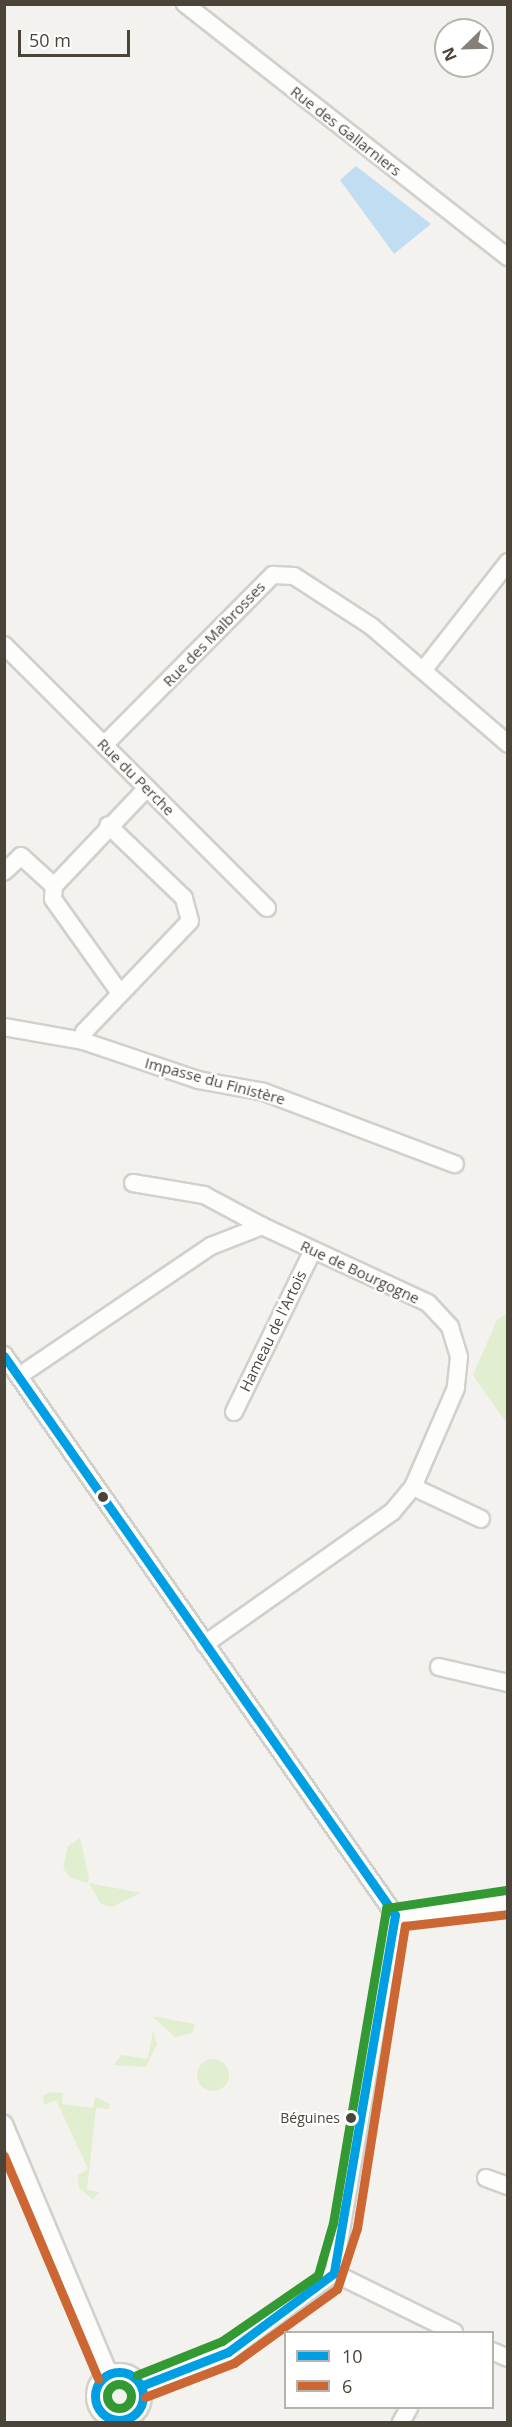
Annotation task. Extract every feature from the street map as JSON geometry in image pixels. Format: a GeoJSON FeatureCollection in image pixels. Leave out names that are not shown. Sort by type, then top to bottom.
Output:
{"type":"FeatureCollection","features":[{"type":"Feature","properties":{"kind":"street","name":"Rue des Gallarniers"},"geometry":{"type":"LineString","coordinates":[[185,4],[507,257]]}},
{"type":"Feature","properties":{"kind":"street"},"geometry":{"type":"LineString","coordinates":[[425,668],[507,562]]}},
{"type":"Feature","properties":{"kind":"street","name":"Rue des Malbrosses"},"geometry":{"type":"LineString","coordinates":[[104,745],[273,575],[294,576],[425,668],[507,744]]}},
{"type":"Feature","properties":{"kind":"street","name":"Rue du Perche"},"geometry":{"type":"LineString","coordinates":[[4,645],[267,908]]}},
{"type":"Feature","properties":{"kind":"street"},"geometry":{"type":"LineString","coordinates":[[120,993],[53,899],[54,886],[108,825],[147,788]]}},
{"type":"Feature","properties":{"kind":"street"},"geometry":{"type":"LineString","coordinates":[[83,1041],[84,1032],[190,921],[190,910],[108,825]]}},
{"type":"Feature","properties":{"kind":"street"},"geometry":{"type":"LineString","coordinates":[[4,872],[21,856],[54,886]]}},
{"type":"Feature","properties":{"kind":"street","name":"Impasse du Finistère"},"geometry":{"type":"LineString","coordinates":[[4,1027],[83,1041],[198,1080],[264,1092],[455,1164]]}},
{"type":"Feature","properties":{"kind":"street","name":"Rue de Bourgogne"},"geometry":{"type":"LineString","coordinates":[[133,1183],[204,1195],[262,1226],[428,1303],[450,1327],[459,1357],[456,1388],[413,1487],[392,1512],[206,1644]]}},
{"type":"Feature","properties":{"kind":"street"},"geometry":{"type":"LineString","coordinates":[[19,1376],[211,1246],[262,1226]]}},
{"type":"Feature","properties":{"kind":"street","name":"Hameau de l'Artois"},"geometry":{"type":"LineString","coordinates":[[234,1412],[313,1250]]}},
{"type":"Feature","properties":{"kind":"street"},"geometry":{"type":"LineString","coordinates":[[4,1355],[395,1915],[334,2273],[228,2352],[142,2392],[136,2413],[128,2421],[101,2419],[95,2396],[109,2374]]}},
{"type":"Feature","properties":{"kind":"street"},"geometry":{"type":"LineString","coordinates":[[413,1487],[482,1519]]}},
{"type":"Feature","properties":{"kind":"street"},"geometry":{"type":"LineString","coordinates":[[439,1666],[507,1683]]}},
{"type":"Feature","properties":{"kind":"street"},"geometry":{"type":"LineString","coordinates":[[395,1915],[507,1902]]}},
{"type":"Feature","properties":{"kind":"street"},"geometry":{"type":"LineString","coordinates":[[4,2124],[109,2374]]}},
{"type":"Feature","properties":{"kind":"street"},"geometry":{"type":"LineString","coordinates":[[486,2178],[507,2186]]}},
{"type":"Feature","properties":{"kind":"street"},"geometry":{"type":"LineString","coordinates":[[334,2273],[449,2331]]}},
{"type":"Feature","properties":{"kind":"street"},"geometry":{"type":"LineString","coordinates":[[109,2374],[128,2373],[142,2392],[148,2422]]}},
{"type":"Feature","properties":{"kind":"green space"},"geometry":{"type":"Polygon","coordinates":[[[507,1313],[507,1424],[473,1375],[497,1320],[507,1313]]]}},
{"type":"Feature","properties":{"kind":"green space"},"geometry":{"type":"Polygon","coordinates":[[[80,1838],[89,1878],[87,1883],[69,1877],[63,1868],[68,1846],[80,1838]]]}},
{"type":"Feature","properties":{"kind":"green space"},"geometry":{"type":"Polygon","coordinates":[[[89,1883],[141,1893],[112,1907],[101,1904],[89,1883]]]}},
{"type":"Feature","properties":{"kind":"green space"},"geometry":{"type":"Polygon","coordinates":[[[152,2016],[195,2024],[193,2033],[175,2037],[152,2016]]]}},
{"type":"Feature","properties":{"kind":"green space"},"geometry":{"type":"Polygon","coordinates":[[[153,2030],[157,2044],[146,2067],[114,2065],[121,2055],[148,2059],[153,2030]]]}},
{"type":"Feature","properties":{"kind":"green space"},"geometry":{"type":"Polygon","coordinates":[[[213,2059],[224,2064],[229,2075],[224,2086],[213,2091],[202,2086],[197,2075],[202,2064],[213,2059]]]}},
{"type":"Feature","properties":{"kind":"green space"},"geometry":{"type":"Polygon","coordinates":[[[50,2092],[63,2093],[62,2104],[93,2108],[95,2097],[110,2104],[109,2109],[96,2108],[87,2190],[99,2192],[93,2200],[79,2188],[78,2175],[88,2169],[56,2100],[44,2105],[43,2096],[50,2092]]]}},
{"type":"Feature","properties":{"kind":"water"},"geometry":{"type":"Polygon","coordinates":[[[356,166],[431,224],[394,254],[340,180],[356,166]]]}},
{"type":"Feature","properties":{"kind":"transit line","name":"10"},"geometry":{"type":"LineString","coordinates":[[4,1356],[395,1915],[334,2273],[228,2352],[141,2386]]}},
{"type":"Feature","properties":{"kind":"transit line"},"geometry":{"type":"LineString","coordinates":[[137,2375],[222,2341],[318,2275],[333,2223],[386,1908],[507,1890]]}},
{"type":"Feature","properties":{"kind":"transit line","name":"6"},"geometry":{"type":"LineString","coordinates":[[145,2397],[234,2363],[337,2289],[357,2228],[405,1926],[508,1914]]}},
{"type":"Feature","properties":{"kind":"transit line","name":"6"},"geometry":{"type":"LineString","coordinates":[[4,2156],[98,2379]]}},
{"type":"Feature","properties":{"kind":"transit line","name":"10"},"geometry":{"type":"LineString","coordinates":[[114,2372],[124,2372],[136,2379],[143,2391],[143,2396],[143,2401],[136,2413],[124,2420],[114,2420],[99,2409],[95,2401],[95,2391],[106,2376],[114,2372]]}},
{"type":"Feature","properties":{"kind":"transit line"},"geometry":{"type":"LineString","coordinates":[[119,2384],[128,2387],[131,2396],[128,2405],[119,2408],[110,2405],[107,2396],[110,2387],[119,2384]]}},
{"type":"Feature","properties":{"kind":"place","name":"Béguines"},"geometry":{"type":"Point","coordinates":[351,2118]}}]}
